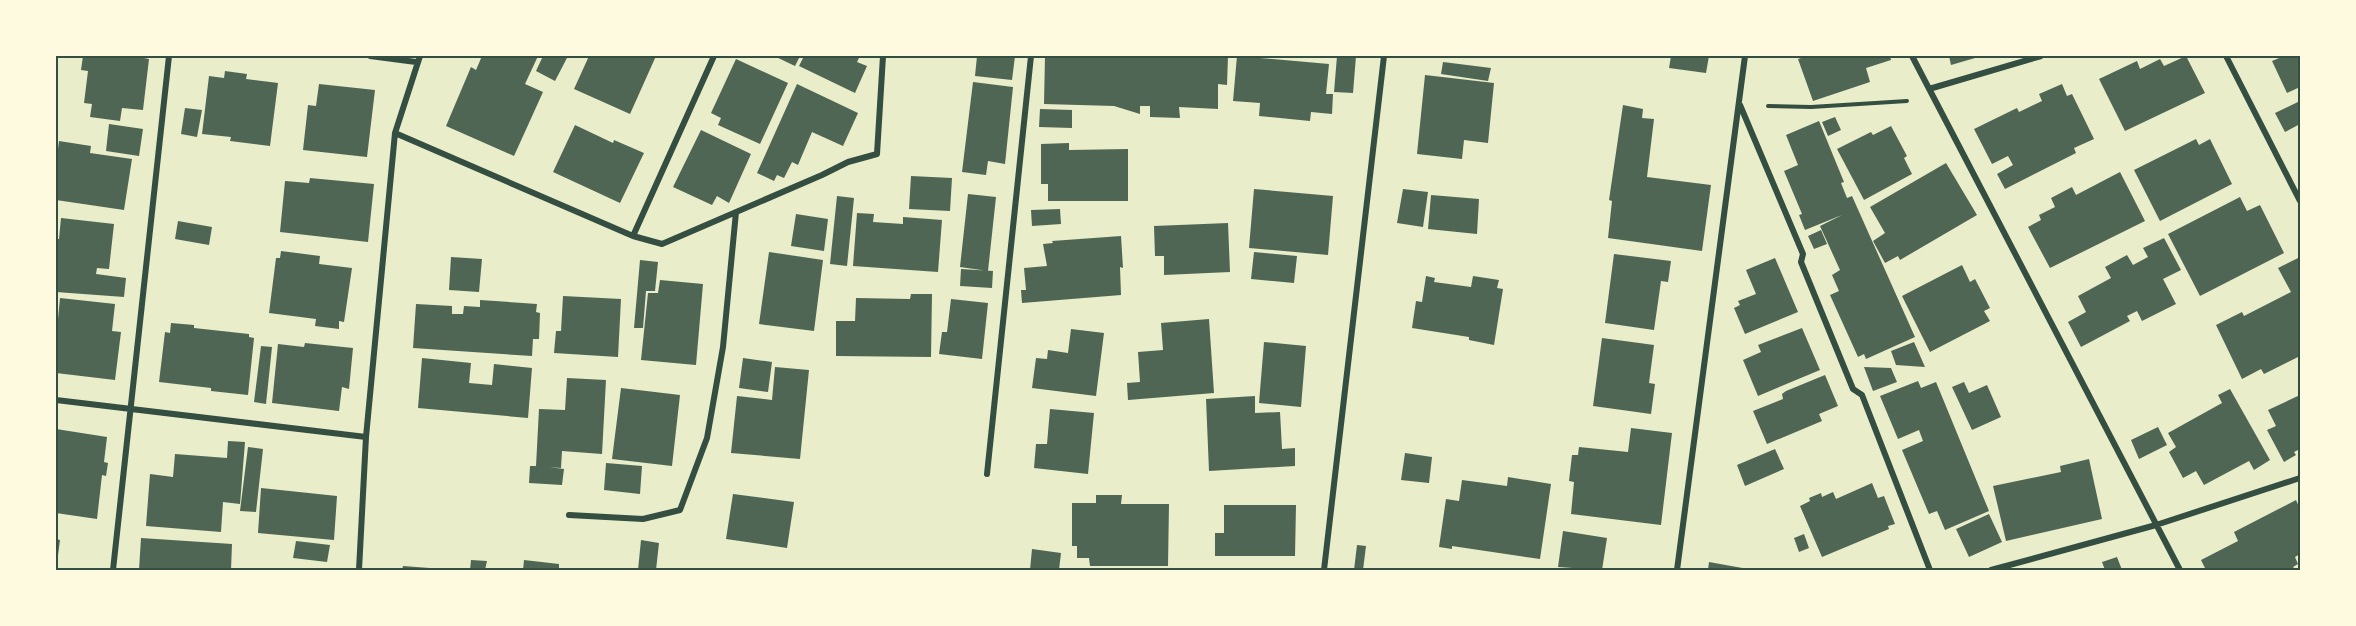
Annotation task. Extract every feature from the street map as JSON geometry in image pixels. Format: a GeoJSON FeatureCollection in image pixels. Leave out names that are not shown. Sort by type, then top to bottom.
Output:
{"type":"FeatureCollection","features":[{"type":"Feature","properties":{"kind":"street"},"geometry":{"type":"LineString","coordinates":[[113,570],[169,56]]}},
{"type":"Feature","properties":{"kind":"street"},"geometry":{"type":"LineString","coordinates":[[370,56],[416,62]]}},
{"type":"Feature","properties":{"kind":"street"},"geometry":{"type":"LineString","coordinates":[[359,570],[366,437],[395,134],[416,62],[420,56]]}},
{"type":"Feature","properties":{"kind":"street"},"geometry":{"type":"LineString","coordinates":[[633,236],[714,56]]}},
{"type":"Feature","properties":{"kind":"street"},"geometry":{"type":"LineString","coordinates":[[395,134],[633,236],[662,244],[848,162],[877,154],[883,56]]}},
{"type":"Feature","properties":{"kind":"street"},"geometry":{"type":"LineString","coordinates":[[987,474],[1031,56]]}},
{"type":"Feature","properties":{"kind":"street"},"geometry":{"type":"LineString","coordinates":[[1324,570],[1384,56]]}},
{"type":"Feature","properties":{"kind":"street"},"geometry":{"type":"LineString","coordinates":[[1677,570],[1745,56]]}},
{"type":"Feature","properties":{"kind":"street"},"geometry":{"type":"LineString","coordinates":[[1912,56],[2180,570]]}},
{"type":"Feature","properties":{"kind":"street"},"geometry":{"type":"LineString","coordinates":[[1929,89],[2041,56]]}},
{"type":"Feature","properties":{"kind":"street"},"geometry":{"type":"LineString","coordinates":[[2226,56],[2301,201]]}},
{"type":"Feature","properties":{"kind":"street"},"geometry":{"type":"LineString","coordinates":[[1740,105],[1803,254],[1802,262],[1853,389],[1862,395],[1930,570]]}},
{"type":"Feature","properties":{"kind":"street"},"geometry":{"type":"LineString","coordinates":[[569,515],[643,519],[680,510],[707,438],[723,347],[736,212]]}},
{"type":"Feature","properties":{"kind":"street"},"geometry":{"type":"LineString","coordinates":[[56,400],[366,437]]}},
{"type":"Feature","properties":{"kind":"street"},"geometry":{"type":"LineString","coordinates":[[1991,570],[2156,525],[2301,478]]}},
{"type":"Feature","properties":{"kind":"path"},"geometry":{"type":"LineString","coordinates":[[1740,105],[1811,107],[1935,99]]}},
{"type":"Feature","properties":{"kind":"building"},"geometry":{"type":"Polygon","coordinates":[[[83,56],[134,56],[149,59],[143,110],[122,108],[120,121],[90,117],[92,104],[84,103],[88,71],[81,70],[83,56]]]}},
{"type":"Feature","properties":{"kind":"building"},"geometry":{"type":"Polygon","coordinates":[[[482,56],[538,56],[525,84],[543,92],[514,156],[446,126],[471,67],[476,70],[482,56]]]}},
{"type":"Feature","properties":{"kind":"building"},"geometry":{"type":"Polygon","coordinates":[[[543,56],[568,56],[555,81],[536,71],[543,56]]]}},
{"type":"Feature","properties":{"kind":"building"},"geometry":{"type":"Polygon","coordinates":[[[589,56],[656,56],[630,114],[574,89],[589,56]]]}},
{"type":"Feature","properties":{"kind":"building"},"geometry":{"type":"Polygon","coordinates":[[[774,56],[800,56],[795,66],[774,56]]]}},
{"type":"Feature","properties":{"kind":"building"},"geometry":{"type":"Polygon","coordinates":[[[804,56],[860,56],[857,62],[867,66],[855,93],[799,66],[804,56]]]}},
{"type":"Feature","properties":{"kind":"building"},"geometry":{"type":"Polygon","coordinates":[[[977,56],[1015,56],[1012,80],[975,76],[977,56]]]}},
{"type":"Feature","properties":{"kind":"building"},"geometry":{"type":"Polygon","coordinates":[[[1045,56],[1228,56],[1227,85],[1218,84],[1218,109],[1179,107],[1180,118],[1150,117],[1150,106],[1140,106],[1140,114],[1114,106],[1044,104],[1045,56]]]}},
{"type":"Feature","properties":{"kind":"building"},"geometry":{"type":"Polygon","coordinates":[[[1237,56],[1329,64],[1326,94],[1333,94],[1332,114],[1311,112],[1310,121],[1259,116],[1260,103],[1233,101],[1237,56]]]}},
{"type":"Feature","properties":{"kind":"building"},"geometry":{"type":"Polygon","coordinates":[[[1337,56],[1356,56],[1353,93],[1334,92],[1337,56]]]}},
{"type":"Feature","properties":{"kind":"building"},"geometry":{"type":"Polygon","coordinates":[[[1671,56],[1709,56],[1706,73],[1669,68],[1671,56]]]}},
{"type":"Feature","properties":{"kind":"building"},"geometry":{"type":"Polygon","coordinates":[[[1807,56],[1890,56],[1891,60],[1866,68],[1870,82],[1813,101],[1798,59],[1807,56]]]}},
{"type":"Feature","properties":{"kind":"building"},"geometry":{"type":"Polygon","coordinates":[[[1949,56],[1982,56],[1951,65],[1949,56]]]}},
{"type":"Feature","properties":{"kind":"building"},"geometry":{"type":"Polygon","coordinates":[[[2186,56],[2205,93],[2125,131],[2099,79],[2137,61],[2140,69],[2160,59],[2164,66],[2186,56]]]}},
{"type":"Feature","properties":{"kind":"building"},"geometry":{"type":"Polygon","coordinates":[[[2284,56],[2300,56],[2300,87],[2287,93],[2272,61],[2284,56]]]}},
{"type":"Feature","properties":{"kind":"building"},"geometry":{"type":"Polygon","coordinates":[[[736,59],[788,83],[760,144],[718,125],[721,118],[711,113],[736,59]]]}},
{"type":"Feature","properties":{"kind":"building"},"geometry":{"type":"Polygon","coordinates":[[[1443,62],[1491,68],[1488,81],[1441,74],[1443,62]]]}},
{"type":"Feature","properties":{"kind":"building"},"geometry":{"type":"Polygon","coordinates":[[[225,71],[247,74],[246,79],[278,83],[270,146],[230,141],[231,137],[202,134],[209,76],[224,78],[225,71]]]}},
{"type":"Feature","properties":{"kind":"building"},"geometry":{"type":"Polygon","coordinates":[[[1425,75],[1494,83],[1488,143],[1464,140],[1462,159],[1417,154],[1425,75]]]}},
{"type":"Feature","properties":{"kind":"building"},"geometry":{"type":"Polygon","coordinates":[[[973,82],[1013,87],[1005,164],[988,161],[986,175],[962,172],[973,82]]]}},
{"type":"Feature","properties":{"kind":"building"},"geometry":{"type":"Polygon","coordinates":[[[319,84],[375,90],[367,157],[303,150],[308,105],[316,106],[319,84]]]}},
{"type":"Feature","properties":{"kind":"building"},"geometry":{"type":"Polygon","coordinates":[[[797,84],[858,113],[843,146],[812,132],[798,165],[792,162],[784,178],[777,175],[774,181],[757,173],[797,84]]]}},
{"type":"Feature","properties":{"kind":"building"},"geometry":{"type":"Polygon","coordinates":[[[2062,84],[2067,96],[2072,94],[2094,139],[2074,148],[2076,153],[2005,189],[1997,174],[2013,165],[2008,156],[1992,164],[1974,129],[2017,108],[2019,112],[2042,101],[2039,94],[2062,84]]]}},
{"type":"Feature","properties":{"kind":"building"},"geometry":{"type":"Polygon","coordinates":[[[2300,101],[2300,124],[2285,132],[2275,113],[2300,101]]]}},
{"type":"Feature","properties":{"kind":"building"},"geometry":{"type":"Polygon","coordinates":[[[1623,105],[1643,109],[1642,118],[1654,119],[1647,177],[1711,185],[1702,251],[1608,238],[1612,201],[1609,200],[1623,105]]]}},
{"type":"Feature","properties":{"kind":"building"},"geometry":{"type":"Polygon","coordinates":[[[185,108],[202,110],[197,137],[181,134],[185,108]]]}},
{"type":"Feature","properties":{"kind":"building"},"geometry":{"type":"Polygon","coordinates":[[[1040,109],[1072,110],[1072,128],[1039,127],[1040,109]]]}},
{"type":"Feature","properties":{"kind":"building"},"geometry":{"type":"Polygon","coordinates":[[[1835,117],[1841,130],[1828,136],[1822,122],[1835,117]]]}},
{"type":"Feature","properties":{"kind":"building"},"geometry":{"type":"Polygon","coordinates":[[[1819,121],[1844,182],[1841,183],[1847,198],[1852,196],[1915,337],[1866,359],[1864,354],[1858,357],[1830,295],[1839,291],[1832,275],[1840,270],[1820,226],[1842,215],[1805,230],[1799,215],[1802,214],[1784,171],[1798,165],[1786,135],[1819,121]]]}},
{"type":"Feature","properties":{"kind":"building"},"geometry":{"type":"Polygon","coordinates":[[[109,124],[143,129],[139,156],[106,151],[109,124]]]}},
{"type":"Feature","properties":{"kind":"building"},"geometry":{"type":"Polygon","coordinates":[[[575,125],[613,143],[614,140],[644,153],[620,203],[553,172],[575,125]]]}},
{"type":"Feature","properties":{"kind":"building"},"geometry":{"type":"Polygon","coordinates":[[[1891,126],[1907,156],[1904,158],[1912,174],[1864,200],[1837,149],[1871,132],[1873,135],[1891,126]]]}},
{"type":"Feature","properties":{"kind":"building"},"geometry":{"type":"Polygon","coordinates":[[[701,130],[751,154],[729,203],[717,196],[712,205],[673,187],[701,130]]]}},
{"type":"Feature","properties":{"kind":"building"},"geometry":{"type":"Polygon","coordinates":[[[2196,139],[2199,145],[2210,139],[2232,184],[2160,221],[2134,170],[2196,139]]]}},
{"type":"Feature","properties":{"kind":"building"},"geometry":{"type":"Polygon","coordinates":[[[59,141],[91,146],[90,153],[132,159],[124,210],[56,200],[59,141]]]}},
{"type":"Feature","properties":{"kind":"building"},"geometry":{"type":"Polygon","coordinates":[[[1069,143],[1069,150],[1128,149],[1128,201],[1048,201],[1048,184],[1041,184],[1041,144],[1069,143]]]}},
{"type":"Feature","properties":{"kind":"building"},"geometry":{"type":"Polygon","coordinates":[[[1946,163],[1977,215],[1900,260],[1898,256],[1885,263],[1873,241],[1885,233],[1870,207],[1946,163]]]}},
{"type":"Feature","properties":{"kind":"building"},"geometry":{"type":"Polygon","coordinates":[[[2120,172],[2145,221],[2050,268],[2028,227],[2041,220],[2039,215],[2055,207],[2051,198],[2072,187],[2076,195],[2120,172]]]}},
{"type":"Feature","properties":{"kind":"building"},"geometry":{"type":"Polygon","coordinates":[[[911,176],[952,178],[950,211],[909,209],[911,176]]]}},
{"type":"Feature","properties":{"kind":"building"},"geometry":{"type":"Polygon","coordinates":[[[310,178],[374,184],[368,242],[280,232],[285,181],[309,183],[310,178]]]}},
{"type":"Feature","properties":{"kind":"building"},"geometry":{"type":"Polygon","coordinates":[[[1254,189],[1333,196],[1328,255],[1249,248],[1254,189]]]}},
{"type":"Feature","properties":{"kind":"building"},"geometry":{"type":"Polygon","coordinates":[[[1403,189],[1428,192],[1423,227],[1397,223],[1403,189]]]}},
{"type":"Feature","properties":{"kind":"building"},"geometry":{"type":"Polygon","coordinates":[[[968,194],[996,197],[988,271],[960,267],[968,194]]]}},
{"type":"Feature","properties":{"kind":"building"},"geometry":{"type":"Polygon","coordinates":[[[1431,195],[1479,199],[1477,234],[1428,229],[1431,195]]]}},
{"type":"Feature","properties":{"kind":"building"},"geometry":{"type":"Polygon","coordinates":[[[837,196],[854,198],[847,266],[830,264],[837,196]]]}},
{"type":"Feature","properties":{"kind":"building"},"geometry":{"type":"Polygon","coordinates":[[[2240,197],[2247,211],[2260,205],[2284,253],[2200,296],[2168,234],[2240,197]]]}},
{"type":"Feature","properties":{"kind":"building"},"geometry":{"type":"Polygon","coordinates":[[[1060,209],[1061,224],[1032,226],[1031,210],[1060,209]]]}},
{"type":"Feature","properties":{"kind":"building"},"geometry":{"type":"Polygon","coordinates":[[[857,213],[874,214],[873,222],[903,224],[903,217],[942,220],[938,272],[853,266],[857,213]]]}},
{"type":"Feature","properties":{"kind":"building"},"geometry":{"type":"Polygon","coordinates":[[[796,214],[828,219],[824,251],[791,246],[796,214]]]}},
{"type":"Feature","properties":{"kind":"building"},"geometry":{"type":"Polygon","coordinates":[[[61,218],[114,224],[109,269],[97,268],[96,274],[126,278],[124,297],[56,292],[56,239],[59,239],[61,218]]]}},
{"type":"Feature","properties":{"kind":"building"},"geometry":{"type":"Polygon","coordinates":[[[178,221],[212,227],[209,245],[175,239],[178,221]]]}},
{"type":"Feature","properties":{"kind":"building"},"geometry":{"type":"Polygon","coordinates":[[[1228,223],[1230,272],[1164,275],[1164,256],[1155,256],[1154,226],[1228,223]]]}},
{"type":"Feature","properties":{"kind":"building"},"geometry":{"type":"Polygon","coordinates":[[[1821,230],[1827,244],[1814,249],[1808,236],[1821,230]]]}},
{"type":"Feature","properties":{"kind":"building"},"geometry":{"type":"Polygon","coordinates":[[[1121,236],[1123,268],[1120,267],[1121,295],[1022,303],[1021,290],[1026,290],[1024,268],[1047,266],[1043,244],[1053,243],[1052,241],[1121,236]]]}},
{"type":"Feature","properties":{"kind":"building"},"geometry":{"type":"Polygon","coordinates":[[[2164,238],[2181,270],[2163,279],[2176,304],[2142,321],[2137,311],[2127,316],[2130,321],[2081,347],[2068,322],[2086,312],[2078,296],[2111,278],[2105,267],[2127,255],[2133,265],[2148,257],[2143,248],[2164,238]]]}},
{"type":"Feature","properties":{"kind":"building"},"geometry":{"type":"Polygon","coordinates":[[[281,251],[320,256],[319,264],[352,268],[344,322],[339,321],[339,329],[315,326],[316,319],[269,313],[276,258],[280,258],[281,251]]]}},
{"type":"Feature","properties":{"kind":"building"},"geometry":{"type":"Polygon","coordinates":[[[769,252],[823,260],[814,331],[759,324],[769,252]]]}},
{"type":"Feature","properties":{"kind":"building"},"geometry":{"type":"Polygon","coordinates":[[[1254,252],[1297,256],[1294,283],[1251,279],[1254,252]]]}},
{"type":"Feature","properties":{"kind":"building"},"geometry":{"type":"Polygon","coordinates":[[[1614,254],[1671,261],[1668,282],[1661,281],[1654,330],[1605,323],[1614,254]]]}},
{"type":"Feature","properties":{"kind":"building"},"geometry":{"type":"Polygon","coordinates":[[[451,257],[482,259],[479,292],[449,290],[451,257]]]}},
{"type":"Feature","properties":{"kind":"building"},"geometry":{"type":"Polygon","coordinates":[[[2300,257],[2300,356],[2264,374],[2261,369],[2242,379],[2216,325],[2242,312],[2244,316],[2291,292],[2278,268],[2300,257]]]}},
{"type":"Feature","properties":{"kind":"building"},"geometry":{"type":"Polygon","coordinates":[[[1775,258],[1798,312],[1745,334],[1734,308],[1740,305],[1738,301],[1756,294],[1746,270],[1775,258]]]}},
{"type":"Feature","properties":{"kind":"building"},"geometry":{"type":"Polygon","coordinates":[[[640,260],[658,262],[655,291],[646,291],[643,328],[634,328],[640,260]]]}},
{"type":"Feature","properties":{"kind":"building"},"geometry":{"type":"Polygon","coordinates":[[[1962,265],[1970,282],[1975,279],[1990,308],[1984,311],[1990,321],[1930,352],[1902,296],[1962,265]]]}},
{"type":"Feature","properties":{"kind":"building"},"geometry":{"type":"Polygon","coordinates":[[[961,269],[993,271],[992,288],[960,286],[961,269]]]}},
{"type":"Feature","properties":{"kind":"building"},"geometry":{"type":"Polygon","coordinates":[[[1426,276],[1435,278],[1434,282],[1471,287],[1473,276],[1499,280],[1497,288],[1503,289],[1494,345],[1469,340],[1469,337],[1412,328],[1416,301],[1422,302],[1426,276]]]}},
{"type":"Feature","properties":{"kind":"building"},"geometry":{"type":"Polygon","coordinates":[[[660,280],[703,284],[696,365],[641,360],[648,293],[658,293],[660,280]]]}},
{"type":"Feature","properties":{"kind":"building"},"geometry":{"type":"Polygon","coordinates":[[[911,294],[932,294],[931,357],[836,356],[836,321],[855,321],[856,298],[910,299],[911,294]]]}},
{"type":"Feature","properties":{"kind":"building"},"geometry":{"type":"Polygon","coordinates":[[[563,296],[621,299],[618,357],[554,353],[556,331],[561,331],[563,296]]]}},
{"type":"Feature","properties":{"kind":"building"},"geometry":{"type":"Polygon","coordinates":[[[60,298],[115,304],[112,331],[121,332],[115,380],[56,373],[60,298]]]}},
{"type":"Feature","properties":{"kind":"building"},"geometry":{"type":"Polygon","coordinates":[[[951,299],[988,303],[982,359],[939,354],[942,332],[947,332],[951,299]]]}},
{"type":"Feature","properties":{"kind":"building"},"geometry":{"type":"Polygon","coordinates":[[[480,300],[537,304],[536,312],[540,313],[539,339],[533,339],[532,356],[413,348],[416,304],[452,306],[452,314],[463,314],[464,306],[480,307],[480,300]]]}},
{"type":"Feature","properties":{"kind":"building"},"geometry":{"type":"Polygon","coordinates":[[[1209,319],[1214,393],[1128,400],[1127,383],[1140,382],[1138,352],[1163,350],[1161,323],[1209,319]]]}},
{"type":"Feature","properties":{"kind":"building"},"geometry":{"type":"Polygon","coordinates":[[[171,323],[249,334],[249,337],[254,338],[248,395],[159,382],[165,332],[170,333],[171,323]]]}},
{"type":"Feature","properties":{"kind":"building"},"geometry":{"type":"Polygon","coordinates":[[[1802,328],[1820,370],[1758,396],[1743,360],[1761,352],[1758,345],[1802,328]]]}},
{"type":"Feature","properties":{"kind":"building"},"geometry":{"type":"Polygon","coordinates":[[[1071,329],[1104,333],[1096,396],[1032,388],[1036,358],[1047,359],[1048,350],[1068,353],[1071,329]]]}},
{"type":"Feature","properties":{"kind":"building"},"geometry":{"type":"Polygon","coordinates":[[[1602,338],[1654,345],[1649,383],[1655,384],[1651,414],[1593,406],[1602,338]]]}},
{"type":"Feature","properties":{"kind":"building"},"geometry":{"type":"Polygon","coordinates":[[[1264,342],[1306,346],[1301,407],[1259,403],[1264,342]]]}},
{"type":"Feature","properties":{"kind":"building"},"geometry":{"type":"Polygon","coordinates":[[[1914,342],[1925,367],[1896,365],[1891,351],[1914,342]]]}},
{"type":"Feature","properties":{"kind":"building"},"geometry":{"type":"Polygon","coordinates":[[[305,343],[353,348],[349,389],[342,387],[339,411],[272,403],[278,344],[304,347],[305,343]]]}},
{"type":"Feature","properties":{"kind":"building"},"geometry":{"type":"Polygon","coordinates":[[[261,346],[272,347],[266,404],[254,402],[261,346]]]}},
{"type":"Feature","properties":{"kind":"building"},"geometry":{"type":"Polygon","coordinates":[[[422,358],[471,363],[469,383],[492,385],[494,364],[532,368],[528,418],[418,408],[422,358]]]}},
{"type":"Feature","properties":{"kind":"building"},"geometry":{"type":"Polygon","coordinates":[[[743,358],[772,362],[768,392],[739,388],[743,358]]]}},
{"type":"Feature","properties":{"kind":"building"},"geometry":{"type":"Polygon","coordinates":[[[775,367],[809,370],[800,459],[731,453],[737,396],[772,400],[775,367]]]}},
{"type":"Feature","properties":{"kind":"building"},"geometry":{"type":"Polygon","coordinates":[[[1864,367],[1891,368],[1897,382],[1873,391],[1864,367]]]}},
{"type":"Feature","properties":{"kind":"building"},"geometry":{"type":"Polygon","coordinates":[[[1825,375],[1838,406],[1819,414],[1822,421],[1767,444],[1753,411],[1783,399],[1782,394],[1786,391],[1825,375]]]}},
{"type":"Feature","properties":{"kind":"building"},"geometry":{"type":"Polygon","coordinates":[[[567,378],[606,380],[602,454],[562,451],[561,468],[549,467],[564,469],[562,485],[529,483],[530,466],[536,466],[539,409],[565,410],[567,378]]]}},
{"type":"Feature","properties":{"kind":"building"},"geometry":{"type":"Polygon","coordinates":[[[1918,381],[1921,388],[1936,382],[1989,511],[1945,530],[1937,511],[1929,514],[1902,450],[1923,441],[1919,430],[1898,439],[1880,396],[1918,381]]]}},
{"type":"Feature","properties":{"kind":"building"},"geometry":{"type":"Polygon","coordinates":[[[1964,382],[1969,393],[1987,385],[2001,417],[1972,430],[1952,387],[1964,382]]]}},
{"type":"Feature","properties":{"kind":"building"},"geometry":{"type":"Polygon","coordinates":[[[621,388],[680,395],[672,466],[612,459],[621,388]]]}},
{"type":"Feature","properties":{"kind":"building"},"geometry":{"type":"Polygon","coordinates":[[[2230,389],[2270,460],[2254,470],[2249,461],[2204,485],[2196,471],[2183,478],[2169,452],[2176,447],[2168,433],[2222,403],[2218,395],[2230,389]]]}},
{"type":"Feature","properties":{"kind":"building"},"geometry":{"type":"Polygon","coordinates":[[[2300,395],[2300,449],[2294,452],[2296,455],[2284,462],[2267,430],[2276,426],[2268,410],[2300,395]]]}},
{"type":"Feature","properties":{"kind":"building"},"geometry":{"type":"Polygon","coordinates":[[[1255,396],[1255,413],[1280,412],[1282,449],[1295,448],[1295,466],[1209,471],[1206,399],[1255,396]]]}},
{"type":"Feature","properties":{"kind":"building"},"geometry":{"type":"Polygon","coordinates":[[[1050,409],[1094,413],[1088,474],[1034,468],[1036,444],[1047,444],[1050,409]]]}},
{"type":"Feature","properties":{"kind":"building"},"geometry":{"type":"Polygon","coordinates":[[[2158,427],[2167,445],[2139,459],[2131,440],[2158,427]]]}},
{"type":"Feature","properties":{"kind":"building"},"geometry":{"type":"Polygon","coordinates":[[[1631,428],[1672,433],[1661,525],[1571,514],[1574,482],[1569,481],[1572,455],[1578,455],[1579,447],[1628,452],[1631,428]]]}},
{"type":"Feature","properties":{"kind":"building"},"geometry":{"type":"Polygon","coordinates":[[[56,429],[107,437],[104,462],[108,463],[106,476],[102,475],[97,519],[56,513],[56,429]]]}},
{"type":"Feature","properties":{"kind":"building"},"geometry":{"type":"Polygon","coordinates":[[[228,441],[245,442],[240,504],[223,502],[221,532],[146,526],[150,474],[173,477],[175,454],[227,458],[228,441]]]}},
{"type":"Feature","properties":{"kind":"building"},"geometry":{"type":"Polygon","coordinates":[[[248,447],[263,449],[256,512],[240,511],[248,447]]]}},
{"type":"Feature","properties":{"kind":"building"},"geometry":{"type":"Polygon","coordinates":[[[1775,449],[1784,469],[1745,486],[1737,465],[1775,449]]]}},
{"type":"Feature","properties":{"kind":"building"},"geometry":{"type":"Polygon","coordinates":[[[1405,453],[1432,457],[1429,483],[1401,480],[1405,453]]]}},
{"type":"Feature","properties":{"kind":"building"},"geometry":{"type":"Polygon","coordinates":[[[2089,459],[2102,519],[2006,541],[1993,486],[2061,472],[2060,466],[2089,459]]]}},
{"type":"Feature","properties":{"kind":"building"},"geometry":{"type":"Polygon","coordinates":[[[606,463],[642,466],[640,494],[604,490],[606,463]]]}},
{"type":"Feature","properties":{"kind":"building"},"geometry":{"type":"Polygon","coordinates":[[[1508,477],[1551,484],[1540,559],[1452,546],[1452,549],[1439,547],[1446,499],[1459,501],[1462,480],[1507,486],[1508,477]]]}},
{"type":"Feature","properties":{"kind":"building"},"geometry":{"type":"Polygon","coordinates":[[[1872,483],[1878,498],[1884,496],[1895,524],[1888,526],[1889,529],[1822,557],[1800,506],[1810,501],[1809,498],[1821,493],[1822,497],[1833,492],[1836,499],[1872,483]]]}},
{"type":"Feature","properties":{"kind":"building"},"geometry":{"type":"Polygon","coordinates":[[[261,488],[337,496],[334,540],[258,533],[261,488]]]}},
{"type":"Feature","properties":{"kind":"building"},"geometry":{"type":"Polygon","coordinates":[[[733,494],[794,502],[787,548],[726,539],[733,494]]]}},
{"type":"Feature","properties":{"kind":"building"},"geometry":{"type":"Polygon","coordinates":[[[1096,495],[1122,495],[1121,504],[1169,504],[1168,566],[1090,566],[1089,558],[1077,558],[1077,546],[1072,546],[1072,503],[1096,503],[1096,495]]]}},
{"type":"Feature","properties":{"kind":"building"},"geometry":{"type":"Polygon","coordinates":[[[2296,500],[2300,509],[2300,554],[2295,557],[2298,564],[2293,567],[2296,570],[2206,570],[2201,560],[2238,541],[2234,532],[2296,500]]]}},
{"type":"Feature","properties":{"kind":"building"},"geometry":{"type":"Polygon","coordinates":[[[1224,505],[1296,505],[1295,556],[1215,556],[1215,533],[1224,533],[1224,505]]]}},
{"type":"Feature","properties":{"kind":"building"},"geometry":{"type":"Polygon","coordinates":[[[1989,514],[2002,542],[1969,557],[1956,529],[1989,514]]]}},
{"type":"Feature","properties":{"kind":"building"},"geometry":{"type":"Polygon","coordinates":[[[1563,531],[1607,538],[1602,570],[1558,567],[1563,531]]]}},
{"type":"Feature","properties":{"kind":"building"},"geometry":{"type":"Polygon","coordinates":[[[1804,534],[1809,548],[1799,552],[1794,538],[1804,534]]]}},
{"type":"Feature","properties":{"kind":"building"},"geometry":{"type":"Polygon","coordinates":[[[141,538],[232,544],[231,570],[139,570],[141,538]]]}},
{"type":"Feature","properties":{"kind":"building"},"geometry":{"type":"Polygon","coordinates":[[[56,539],[60,540],[57,563],[56,562],[56,539]]]}},
{"type":"Feature","properties":{"kind":"building"},"geometry":{"type":"Polygon","coordinates":[[[641,540],[659,543],[656,570],[638,570],[641,540]]]}},
{"type":"Feature","properties":{"kind":"building"},"geometry":{"type":"Polygon","coordinates":[[[296,541],[330,545],[327,562],[293,558],[296,541]]]}},
{"type":"Feature","properties":{"kind":"building"},"geometry":{"type":"Polygon","coordinates":[[[1357,545],[1366,546],[1363,570],[1354,570],[1357,545]]]}},
{"type":"Feature","properties":{"kind":"building"},"geometry":{"type":"Polygon","coordinates":[[[1032,549],[1061,553],[1059,570],[1030,570],[1032,549]]]}},
{"type":"Feature","properties":{"kind":"building"},"geometry":{"type":"Polygon","coordinates":[[[2117,557],[2122,570],[2105,570],[2102,562],[2117,557]]]}},
{"type":"Feature","properties":{"kind":"building"},"geometry":{"type":"Polygon","coordinates":[[[471,560],[487,561],[485,570],[470,570],[471,560]]]}},
{"type":"Feature","properties":{"kind":"building"},"geometry":{"type":"Polygon","coordinates":[[[524,560],[559,564],[559,570],[523,570],[524,560]]]}},
{"type":"Feature","properties":{"kind":"building"},"geometry":{"type":"Polygon","coordinates":[[[1709,562],[1748,569],[1748,570],[1708,570],[1709,562]]]}},
{"type":"Feature","properties":{"kind":"building"},"geometry":{"type":"Polygon","coordinates":[[[403,566],[443,569],[443,570],[402,570],[403,566]]]}}]}
